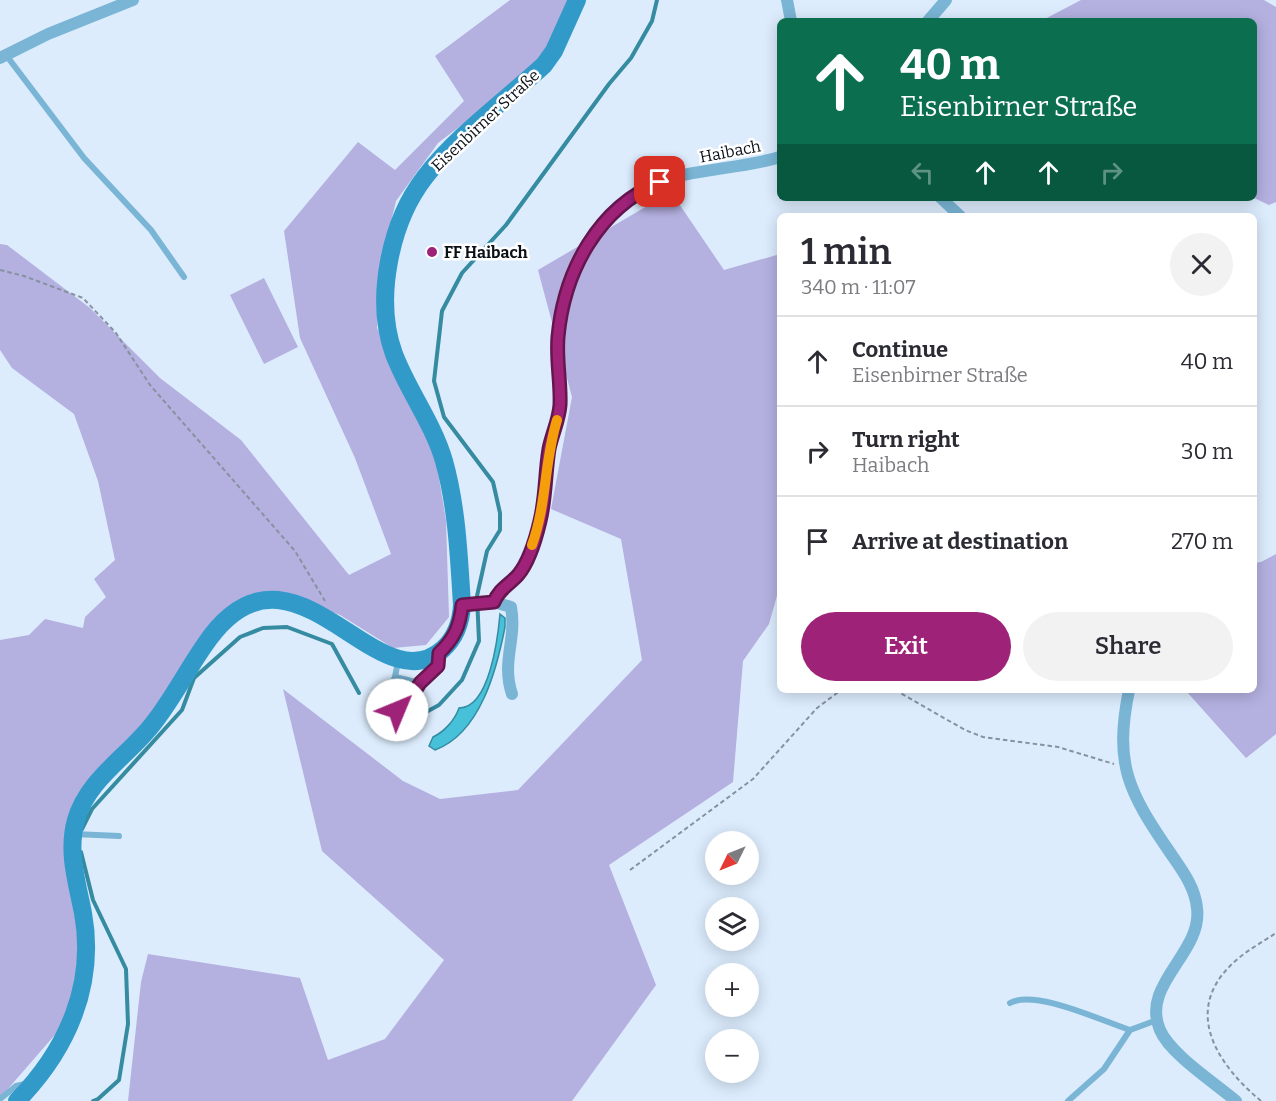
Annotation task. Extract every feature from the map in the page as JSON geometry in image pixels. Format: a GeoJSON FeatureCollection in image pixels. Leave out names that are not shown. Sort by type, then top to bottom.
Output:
{"type":"FeatureCollection","features":[{"type":"Feature","properties":{"kind":"main road","name":"Eisenbirner Straße"},"geometry":{"type":"LineString","coordinates":[[439,653],[455,634],[461,621],[479,603],[444,462],[428,420],[394,356],[389,339],[387,294],[392,252],[410,201],[425,176],[544,65],[554,51],[577,0]]}},
{"type":"Feature","properties":{"kind":"main road"},"geometry":{"type":"LineString","coordinates":[[16,1101],[45,1068],[70,1027],[84,983],[87,940],[72,855],[76,820],[88,794],[167,706],[217,627],[246,603],[272,600],[315,612],[385,655],[397,668],[439,653]]}},
{"type":"Feature","properties":{"kind":"street"},"geometry":{"type":"LineString","coordinates":[[3,56],[84,18],[133,0]]}},
{"type":"Feature","properties":{"kind":"street"},"geometry":{"type":"LineString","coordinates":[[788,0],[790,18]]}},
{"type":"Feature","properties":{"kind":"street"},"geometry":{"type":"LineString","coordinates":[[931,18],[946,0]]}},
{"type":"Feature","properties":{"kind":"street","name":"Haibach"},"geometry":{"type":"LineString","coordinates":[[479,603],[498,592],[522,570],[539,525],[546,492],[549,452],[560,408],[558,356],[561,321],[577,266],[590,239],[623,203],[647,187],[674,178],[777,158]]}},
{"type":"Feature","properties":{"kind":"street"},"geometry":{"type":"LineString","coordinates":[[944,201],[957,213]]}},
{"type":"Feature","properties":{"kind":"street"},"geometry":{"type":"LineString","coordinates":[[479,603],[511,607],[512,636],[506,671],[512,694]]}},
{"type":"Feature","properties":{"kind":"street"},"geometry":{"type":"LineString","coordinates":[[1129,693],[1122,742],[1123,764],[1150,824],[1188,879],[1197,908],[1197,922],[1192,937],[1158,996],[1157,1020],[1160,1031],[1177,1051],[1236,1101]]}},
{"type":"Feature","properties":{"kind":"lane"},"geometry":{"type":"LineString","coordinates":[[3,56],[84,158],[152,230],[184,277]]}},
{"type":"Feature","properties":{"kind":"lane"},"geometry":{"type":"LineString","coordinates":[[420,683],[397,668],[384,699],[397,710],[405,708],[420,683],[438,666],[439,653]]}},
{"type":"Feature","properties":{"kind":"lane"},"geometry":{"type":"LineString","coordinates":[[73,834],[119,836]]}},
{"type":"Feature","properties":{"kind":"lane"},"geometry":{"type":"LineString","coordinates":[[1010,1003],[1018,998],[1045,1002],[1130,1030]]}},
{"type":"Feature","properties":{"kind":"lane"},"geometry":{"type":"LineString","coordinates":[[1068,1101],[1104,1069],[1130,1030],[1157,1020]]}},
{"type":"Feature","properties":{"kind":"lane"},"geometry":{"type":"LineString","coordinates":[[0,1099],[23,1082],[32,1085]]}},
{"type":"Feature","properties":{"kind":"path"},"geometry":{"type":"LineString","coordinates":[[0,270],[24,276],[83,298],[116,333],[150,385],[295,551],[325,601]]}},
{"type":"Feature","properties":{"kind":"path"},"geometry":{"type":"LineString","coordinates":[[630,870],[753,778],[817,708],[837,693]]}},
{"type":"Feature","properties":{"kind":"path"},"geometry":{"type":"LineString","coordinates":[[900,693],[965,730],[983,737],[1058,747],[1105,763],[1123,764]]}},
{"type":"Feature","properties":{"kind":"path"},"geometry":{"type":"LineString","coordinates":[[1261,1101],[1237,1081],[1219,1056],[1212,1041],[1208,1011],[1214,990],[1229,966],[1276,933]]}},
{"type":"Feature","properties":{"kind":"shaded area"},"geometry":{"type":"Polygon","coordinates":[[[510,0],[571,0],[549,50],[518,82],[438,143],[396,201],[385,247],[377,328],[435,454],[446,520],[449,617],[426,645],[393,648],[340,615],[290,597],[250,594],[216,621],[172,693],[74,805],[74,901],[80,963],[73,996],[60,1029],[0,1098],[0,640],[29,635],[45,619],[83,628],[85,617],[106,597],[94,579],[115,560],[98,481],[74,414],[12,368],[0,350],[0,244],[7,245],[90,308],[160,378],[241,440],[349,575],[391,554],[355,458],[300,338],[284,231],[358,142],[395,170],[464,101],[435,56],[510,0]]]}},
{"type":"Feature","properties":{"kind":"shaded area"},"geometry":{"type":"Polygon","coordinates":[[[1081,0],[1264,0],[1276,7],[1276,202],[1269,205],[1257,199],[1257,18],[1047,18],[1081,0]]]}},
{"type":"Feature","properties":{"kind":"shaded area"},"geometry":{"type":"Polygon","coordinates":[[[671,192],[724,270],[777,255],[777,596],[769,624],[743,661],[733,782],[609,865],[656,985],[572,1101],[128,1101],[141,982],[148,954],[300,978],[328,1060],[385,1039],[444,960],[322,851],[283,689],[403,781],[440,799],[518,790],[642,660],[621,539],[551,509],[572,397],[538,270],[671,192]]]}},
{"type":"Feature","properties":{"kind":"shaded area"},"geometry":{"type":"Polygon","coordinates":[[[264,278],[298,347],[264,364],[230,295],[264,278]]]}},
{"type":"Feature","properties":{"kind":"shaded area"},"geometry":{"type":"Polygon","coordinates":[[[1276,554],[1276,734],[1246,758],[1188,693],[1257,693],[1257,563],[1276,554]]]}},
{"type":"Feature","properties":{"kind":"water"},"geometry":{"type":"Polygon","coordinates":[[[500,614],[505,618],[505,627],[497,661],[484,698],[464,729],[451,742],[435,750],[429,746],[433,737],[449,725],[459,708],[470,705],[485,684],[494,653],[500,614]]]}},
{"type":"Feature","properties":{"kind":"waterway"},"geometry":{"type":"LineString","coordinates":[[417,717],[439,705],[462,680],[479,641],[477,596],[487,551],[500,530],[500,513],[493,482],[444,417],[434,381],[442,311],[462,273],[506,225],[609,84],[631,58],[652,21],[657,0]]}},
{"type":"Feature","properties":{"kind":"waterway"},"geometry":{"type":"LineString","coordinates":[[82,829],[92,809],[182,710],[194,678],[240,637],[263,628],[287,627],[332,644],[359,693]]}},
{"type":"Feature","properties":{"kind":"waterway"},"geometry":{"type":"LineString","coordinates":[[81,852],[93,900],[126,969],[128,1024],[119,1080],[93,1101]]}},
{"type":"Feature","properties":{"kind":"slow traffic"},"geometry":{"type":"LineString","coordinates":[[532,545],[544,507],[549,452],[557,420]]}},
{"type":"Feature","properties":{"kind":"place","name":"FF Haibach"},"geometry":{"type":"Point","coordinates":[432,252]}},
{"type":"Feature","properties":{"kind":"route"},"geometry":{"type":"LineString","coordinates":[[397,710],[405,708],[420,683],[438,666],[439,653],[449,644],[461,621],[462,605],[494,602],[498,592],[516,577],[526,562],[539,525],[546,492],[551,439],[560,408],[558,337],[571,281],[584,250],[600,225],[623,203],[647,187],[660,182]]}}]}
